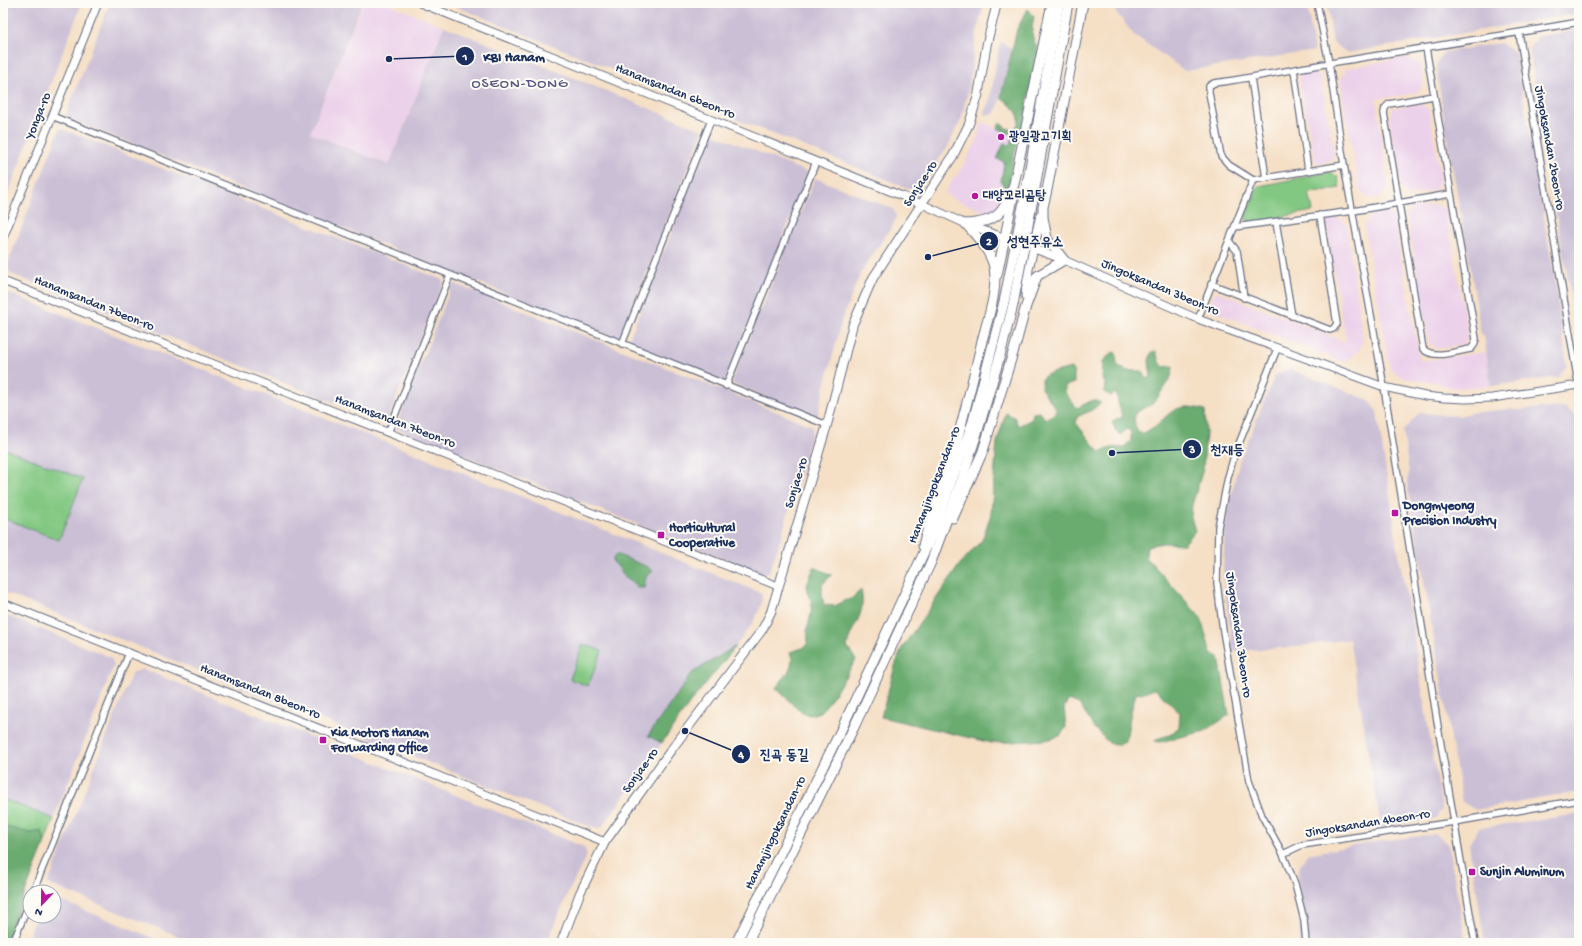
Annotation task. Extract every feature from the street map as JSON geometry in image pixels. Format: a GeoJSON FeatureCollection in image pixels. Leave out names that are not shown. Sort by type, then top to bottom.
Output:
{"type":"FeatureCollection","features":[{"type":"Feature","properties":{"kind":"highway"},"geometry":{"type":"LineString","coordinates":[[966,224],[984,223],[995,217],[1007,205],[1014,184],[1052,3]]}},
{"type":"Feature","properties":{"kind":"highway","name":"Hanamjingoksandan-ro"},"geometry":{"type":"LineString","coordinates":[[1029,197],[1059,3]]}},
{"type":"Feature","properties":{"kind":"highway","name":"Hanamjingoksandan-ro"},"geometry":{"type":"LineString","coordinates":[[747,943],[854,727],[931,562],[962,479],[1002,352],[1009,303],[1029,197],[1068,3]]}},
{"type":"Feature","properties":{"kind":"highway"},"geometry":{"type":"LineString","coordinates":[[1026,306],[1028,269],[1047,190],[1082,3]]}},
{"type":"Feature","properties":{"kind":"highway"},"geometry":{"type":"LineString","coordinates":[[920,560],[926,531],[945,479],[965,409],[995,285],[1004,237],[1013,201],[1014,184]]}},
{"type":"Feature","properties":{"kind":"highway"},"geometry":{"type":"LineString","coordinates":[[931,562],[940,548],[983,451],[1026,306],[1037,276],[1064,260],[1047,239],[1043,217],[1043,207]]}},
{"type":"Feature","properties":{"kind":"highway"},"geometry":{"type":"LineString","coordinates":[[966,224],[989,252],[994,267],[995,285]]}},
{"type":"Feature","properties":{"kind":"highway","name":"Hanamjingoksandan-ro"},"geometry":{"type":"LineString","coordinates":[[736,943],[842,728],[933,533],[973,421],[1009,303]]}},
{"type":"Feature","properties":{"kind":"main road","name":"Sonjae-ro"},"geometry":{"type":"LineString","coordinates":[[561,943],[580,893],[605,842],[671,750],[762,630],[771,612],[827,425],[853,324],[873,278],[953,156],[969,124],[978,96],[997,3]]}},
{"type":"Feature","properties":{"kind":"street","name":"Yonga-ro"},"geometry":{"type":"LineString","coordinates":[[3,238],[98,3]]}},
{"type":"Feature","properties":{"kind":"street","name":"Hanamsandan 6beon-ro"},"geometry":{"type":"LineString","coordinates":[[420,3],[922,204],[966,224]]}},
{"type":"Feature","properties":{"kind":"street"},"geometry":{"type":"LineString","coordinates":[[1317,3],[1329,63],[1344,165],[1384,387],[1403,513],[1475,943]]}},
{"type":"Feature","properties":{"kind":"street"},"geometry":{"type":"LineString","coordinates":[[1344,165],[1253,180],[1229,165],[1222,156],[1209,93],[1209,86],[1214,82],[1252,78],[1329,63],[1579,22]]}},
{"type":"Feature","properties":{"kind":"street","name":"Jingoksandan 2beon-ro"},"geometry":{"type":"LineString","coordinates":[[1518,33],[1579,386]]}},
{"type":"Feature","properties":{"kind":"street"},"geometry":{"type":"LineString","coordinates":[[1426,48],[1433,96],[1476,339],[1474,345],[1470,349],[1433,355],[1427,353],[1423,349],[1398,203],[1385,108],[1389,104],[1433,96]]}},
{"type":"Feature","properties":{"kind":"street"},"geometry":{"type":"LineString","coordinates":[[1294,70],[1308,170]]}},
{"type":"Feature","properties":{"kind":"street"},"geometry":{"type":"LineString","coordinates":[[1252,78],[1266,178]]}},
{"type":"Feature","properties":{"kind":"street"},"geometry":{"type":"LineString","coordinates":[[52,116],[827,425]]}},
{"type":"Feature","properties":{"kind":"street"},"geometry":{"type":"LineString","coordinates":[[622,344],[711,120]]}},
{"type":"Feature","properties":{"kind":"street"},"geometry":{"type":"LineString","coordinates":[[726,386],[816,162]]}},
{"type":"Feature","properties":{"kind":"street"},"geometry":{"type":"LineString","coordinates":[[1198,319],[1253,180]]}},
{"type":"Feature","properties":{"kind":"street"},"geometry":{"type":"LineString","coordinates":[[1235,227],[1353,211],[1450,194]]}},
{"type":"Feature","properties":{"kind":"street"},"geometry":{"type":"LineString","coordinates":[[1211,284],[1330,330],[1336,328],[1337,324],[1320,215]]}},
{"type":"Feature","properties":{"kind":"street"},"geometry":{"type":"LineString","coordinates":[[1276,222],[1292,316]]}},
{"type":"Feature","properties":{"kind":"street","name":"Jingoksandan 3beon-ro"},"geometry":{"type":"LineString","coordinates":[[966,224],[1064,260],[1198,319],[1384,387],[1425,396],[1465,399],[1492,398],[1579,386]]}},
{"type":"Feature","properties":{"kind":"street"},"geometry":{"type":"LineString","coordinates":[[1229,241],[1236,251],[1244,298]]}},
{"type":"Feature","properties":{"kind":"street"},"geometry":{"type":"LineString","coordinates":[[388,433],[450,275]]}},
{"type":"Feature","properties":{"kind":"street","name":"Hanamsandan 7beon-ro"},"geometry":{"type":"LineString","coordinates":[[3,281],[778,586]]}},
{"type":"Feature","properties":{"kind":"street","name":"Jingoksandan 3beon-ro"},"geometry":{"type":"LineString","coordinates":[[1277,349],[1234,456],[1221,504],[1216,551],[1217,583],[1223,631],[1249,780],[1262,816],[1283,854]]}},
{"type":"Feature","properties":{"kind":"street","name":"Hanamsandan 8beon-ro"},"geometry":{"type":"LineString","coordinates":[[3,603],[605,842]]}},
{"type":"Feature","properties":{"kind":"street"},"geometry":{"type":"LineString","coordinates":[[37,884],[129,653]]}},
{"type":"Feature","properties":{"kind":"street","name":"Jingoksandan 4beon-ro"},"geometry":{"type":"LineString","coordinates":[[1283,854],[1302,845],[1454,822],[1579,800]]}},
{"type":"Feature","properties":{"kind":"street"},"geometry":{"type":"LineString","coordinates":[[1283,854],[1300,900],[1306,943]]}},
{"type":"Feature","properties":{"kind":"street"},"geometry":{"type":"LineString","coordinates":[[14,943],[22,922]]}},
{"type":"Feature","properties":{"kind":"shaded area"},"geometry":{"type":"Polygon","coordinates":[[[3,3],[82,3],[3,206],[3,3]]]}},
{"type":"Feature","properties":{"kind":"shaded area"},"geometry":{"type":"Polygon","coordinates":[[[110,3],[362,3],[310,133],[389,165],[444,26],[703,130],[620,339],[65,117],[110,3]]]}},
{"type":"Feature","properties":{"kind":"shaded area"},"geometry":{"type":"Polygon","coordinates":[[[363,3],[386,3],[444,26],[389,165],[310,133],[363,3]]]}},
{"type":"Feature","properties":{"kind":"shaded area"},"geometry":{"type":"Polygon","coordinates":[[[447,3],[984,3],[976,36],[968,91],[961,120],[947,148],[915,191],[447,3]]]}},
{"type":"Feature","properties":{"kind":"shaded area"},"geometry":{"type":"Polygon","coordinates":[[[1109,3],[1307,3],[1314,51],[1185,71],[1133,34],[1109,3]]]}},
{"type":"Feature","properties":{"kind":"shaded area"},"geometry":{"type":"Polygon","coordinates":[[[1327,3],[1579,3],[1579,13],[1348,53],[1333,43],[1327,3]]]}},
{"type":"Feature","properties":{"kind":"shaded area"},"geometry":{"type":"Polygon","coordinates":[[[1579,30],[1579,330],[1576,327],[1529,49],[1538,36],[1579,30]]]}},
{"type":"Feature","properties":{"kind":"shaded area"},"geometry":{"type":"Polygon","coordinates":[[[1000,43],[1004,43],[1011,49],[999,105],[994,114],[986,115],[985,111],[990,99],[1000,43]]]}},
{"type":"Feature","properties":{"kind":"shaded area"},"geometry":{"type":"Polygon","coordinates":[[[1500,43],[1515,52],[1556,287],[1567,366],[1558,377],[1491,386],[1484,335],[1481,335],[1436,65],[1444,52],[1500,43]]]}},
{"type":"Feature","properties":{"kind":"shaded area"},"geometry":{"type":"Polygon","coordinates":[[[1407,57],[1421,66],[1423,83],[1420,89],[1415,93],[1376,99],[1388,188],[1381,197],[1368,198],[1359,189],[1340,80],[1348,68],[1407,57]]]}},
{"type":"Feature","properties":{"kind":"shaded area"},"geometry":{"type":"Polygon","coordinates":[[[1309,71],[1316,73],[1320,77],[1334,153],[1332,160],[1320,164],[1315,160],[1299,78],[1302,73],[1309,71]]]}},
{"type":"Feature","properties":{"kind":"shaded area"},"geometry":{"type":"Polygon","coordinates":[[[1421,104],[1429,110],[1441,180],[1435,190],[1408,195],[1402,189],[1389,118],[1393,108],[1421,104]]]}},
{"type":"Feature","properties":{"kind":"shaded area"},"geometry":{"type":"Polygon","coordinates":[[[982,122],[1014,135],[1010,145],[1004,143],[997,159],[1004,162],[1001,181],[1005,189],[995,211],[990,214],[946,194],[946,190],[963,166],[976,142],[982,122]]]}},
{"type":"Feature","properties":{"kind":"shaded area"},"geometry":{"type":"Polygon","coordinates":[[[60,128],[443,280],[386,423],[11,274],[8,269],[8,263],[60,128]]]}},
{"type":"Feature","properties":{"kind":"shaded area"},"geometry":{"type":"Polygon","coordinates":[[[711,133],[809,173],[725,382],[628,342],[711,133]]]}},
{"type":"Feature","properties":{"kind":"shaded area"},"geometry":{"type":"Polygon","coordinates":[[[815,178],[893,209],[896,216],[893,225],[861,272],[842,319],[817,417],[733,384],[732,379],[815,178]]]}},
{"type":"Feature","properties":{"kind":"shaded area"},"geometry":{"type":"Polygon","coordinates":[[[1435,205],[1446,210],[1468,336],[1463,345],[1437,349],[1429,343],[1407,215],[1413,208],[1435,205]]]}},
{"type":"Feature","properties":{"kind":"shaded area"},"geometry":{"type":"Polygon","coordinates":[[[1384,211],[1393,216],[1420,361],[1486,352],[1491,386],[1454,388],[1435,382],[1420,381],[1400,376],[1390,368],[1364,225],[1373,213],[1384,211]]]}},
{"type":"Feature","properties":{"kind":"shaded area"},"geometry":{"type":"Polygon","coordinates":[[[1337,218],[1346,223],[1363,340],[1359,351],[1353,356],[1343,362],[1213,311],[1210,304],[1214,294],[1218,292],[1346,342],[1326,223],[1328,219],[1337,218]]]}},
{"type":"Feature","properties":{"kind":"shaded area"},"geometry":{"type":"Polygon","coordinates":[[[453,283],[812,426],[812,432],[781,538],[769,572],[764,574],[760,573],[395,428],[453,283]]]}},
{"type":"Feature","properties":{"kind":"shaded area"},"geometry":{"type":"Polygon","coordinates":[[[3,291],[423,457],[761,593],[762,601],[760,608],[752,624],[736,646],[724,653],[648,736],[662,743],[602,827],[597,829],[3,592],[3,291]]]}},
{"type":"Feature","properties":{"kind":"shaded area"},"geometry":{"type":"Polygon","coordinates":[[[1289,369],[1369,400],[1377,412],[1400,563],[1411,618],[1442,809],[1436,818],[1381,827],[1349,639],[1296,647],[1233,651],[1223,574],[1225,527],[1229,505],[1239,462],[1275,375],[1289,369]]]}},
{"type":"Feature","properties":{"kind":"shaded area"},"geometry":{"type":"Polygon","coordinates":[[[1564,407],[1577,417],[1579,433],[1579,792],[1476,810],[1462,802],[1407,482],[1409,473],[1403,431],[1419,413],[1459,416],[1471,413],[1510,409],[1516,410],[1564,407]]]}},
{"type":"Feature","properties":{"kind":"shaded area"},"geometry":{"type":"Polygon","coordinates":[[[3,614],[110,657],[114,665],[54,819],[3,799],[3,614]]]}},
{"type":"Feature","properties":{"kind":"shaded area"},"geometry":{"type":"Polygon","coordinates":[[[143,669],[584,847],[587,855],[568,893],[547,943],[196,943],[62,890],[62,884],[48,884],[132,673],[143,669]]]}},
{"type":"Feature","properties":{"kind":"shaded area"},"geometry":{"type":"Polygon","coordinates":[[[1579,814],[1579,943],[1485,943],[1469,844],[1479,828],[1579,814]]]}},
{"type":"Feature","properties":{"kind":"shaded area"},"geometry":{"type":"Polygon","coordinates":[[[1436,834],[1448,845],[1466,943],[1300,943],[1298,869],[1307,854],[1381,841],[1436,834]]]}},
{"type":"Feature","properties":{"kind":"shaded area"},"geometry":{"type":"Polygon","coordinates":[[[62,901],[166,943],[26,943],[33,924],[62,924],[62,901]]]}},
{"type":"Feature","properties":{"kind":"green space"},"geometry":{"type":"Polygon","coordinates":[[[1028,9],[1034,17],[1032,33],[1038,49],[1024,122],[1013,158],[1009,185],[1005,189],[1001,181],[1004,162],[997,159],[1004,143],[1010,145],[1014,135],[997,128],[1000,123],[1006,128],[1013,130],[1019,121],[1013,108],[1001,97],[1017,29],[1028,9]]]}},
{"type":"Feature","properties":{"kind":"green space"},"geometry":{"type":"Polygon","coordinates":[[[1330,172],[1338,177],[1340,188],[1309,193],[1313,211],[1249,223],[1245,218],[1259,186],[1330,172]]]}},
{"type":"Feature","properties":{"kind":"green space"},"geometry":{"type":"Polygon","coordinates":[[[1156,351],[1159,362],[1164,367],[1173,366],[1172,375],[1152,404],[1135,413],[1136,428],[1142,434],[1151,429],[1176,409],[1193,407],[1205,410],[1206,434],[1203,469],[1192,505],[1191,517],[1195,531],[1184,544],[1163,543],[1147,546],[1146,557],[1201,618],[1211,654],[1219,657],[1229,715],[1205,731],[1160,742],[1155,741],[1159,738],[1170,735],[1179,727],[1180,713],[1155,689],[1136,694],[1131,711],[1126,740],[1119,745],[1109,743],[1095,729],[1079,704],[1069,700],[1064,707],[1066,727],[1060,736],[1046,740],[992,743],[881,717],[895,666],[902,648],[960,564],[982,540],[991,514],[997,442],[1006,413],[1015,418],[1018,426],[1032,419],[1033,413],[1040,412],[1045,419],[1054,415],[1056,409],[1041,388],[1042,378],[1048,374],[1071,368],[1074,373],[1074,383],[1065,386],[1065,393],[1077,408],[1093,400],[1101,403],[1092,410],[1077,417],[1076,423],[1100,453],[1112,448],[1123,448],[1131,441],[1131,432],[1127,429],[1120,435],[1112,422],[1116,419],[1122,418],[1116,393],[1111,396],[1104,392],[1105,383],[1102,378],[1103,361],[1113,352],[1116,353],[1117,365],[1127,371],[1142,371],[1147,379],[1151,377],[1149,361],[1151,353],[1156,351]]]}},
{"type":"Feature","properties":{"kind":"green space"},"geometry":{"type":"Polygon","coordinates":[[[3,448],[83,479],[59,540],[3,518],[3,448]]]}},
{"type":"Feature","properties":{"kind":"green space"},"geometry":{"type":"Polygon","coordinates":[[[616,554],[648,567],[653,571],[646,577],[644,588],[637,588],[623,575],[613,562],[616,554]]]}},
{"type":"Feature","properties":{"kind":"green space"},"geometry":{"type":"Polygon","coordinates":[[[814,567],[832,575],[822,585],[824,605],[835,606],[843,601],[851,599],[861,590],[862,607],[847,647],[856,660],[829,702],[820,712],[810,715],[802,713],[776,688],[786,676],[790,667],[790,652],[803,648],[807,644],[807,630],[811,614],[812,601],[807,593],[807,584],[814,567]]]}},
{"type":"Feature","properties":{"kind":"green space"},"geometry":{"type":"Polygon","coordinates":[[[583,644],[602,651],[588,686],[570,679],[583,644]]]}},
{"type":"Feature","properties":{"kind":"green space"},"geometry":{"type":"Polygon","coordinates":[[[736,646],[690,703],[662,743],[648,736],[692,673],[736,646]]]}},
{"type":"Feature","properties":{"kind":"green space"},"geometry":{"type":"Polygon","coordinates":[[[3,799],[54,819],[28,884],[22,884],[22,900],[5,943],[3,943],[3,799]]]}},
{"type":"Feature","properties":{"kind":"green space"},"geometry":{"type":"Polygon","coordinates":[[[3,826],[30,833],[42,831],[45,843],[29,884],[22,884],[22,900],[5,943],[3,943],[3,826]]]}},
{"type":"Feature","properties":{"kind":"place","name":"KBI Hanam"},"geometry":{"type":"Point","coordinates":[389,59]}},
{"type":"Feature","properties":{"kind":"place","name":"광일광고기획"},"geometry":{"type":"Point","coordinates":[1001,137]}},
{"type":"Feature","properties":{"kind":"place","name":"대양꼬리곰탕"},"geometry":{"type":"Point","coordinates":[975,196]}},
{"type":"Feature","properties":{"kind":"place","name":"성현주유소"},"geometry":{"type":"Point","coordinates":[928,257]}},
{"type":"Feature","properties":{"kind":"place","name":"천재등"},"geometry":{"type":"Point","coordinates":[1112,453]}},
{"type":"Feature","properties":{"kind":"place","name":"Dongmyeong Precision Industry"},"geometry":{"type":"Point","coordinates":[1395,513]}},
{"type":"Feature","properties":{"kind":"place","name":"Horticultural Cooperative"},"geometry":{"type":"Point","coordinates":[661,535]}},
{"type":"Feature","properties":{"kind":"place","name":"진곡 동길"},"geometry":{"type":"Point","coordinates":[685,731]}},
{"type":"Feature","properties":{"kind":"place","name":"Kia Motors Hanam Forwarding Office"},"geometry":{"type":"Point","coordinates":[323,740]}},
{"type":"Feature","properties":{"kind":"place","name":"Sunjin Aluminum"},"geometry":{"type":"Point","coordinates":[1472,872]}},
{"type":"Feature","properties":{"kind":"district","name":"OSEON-DONG"},"geometry":{"type":"Point","coordinates":[520,84]}}]}
